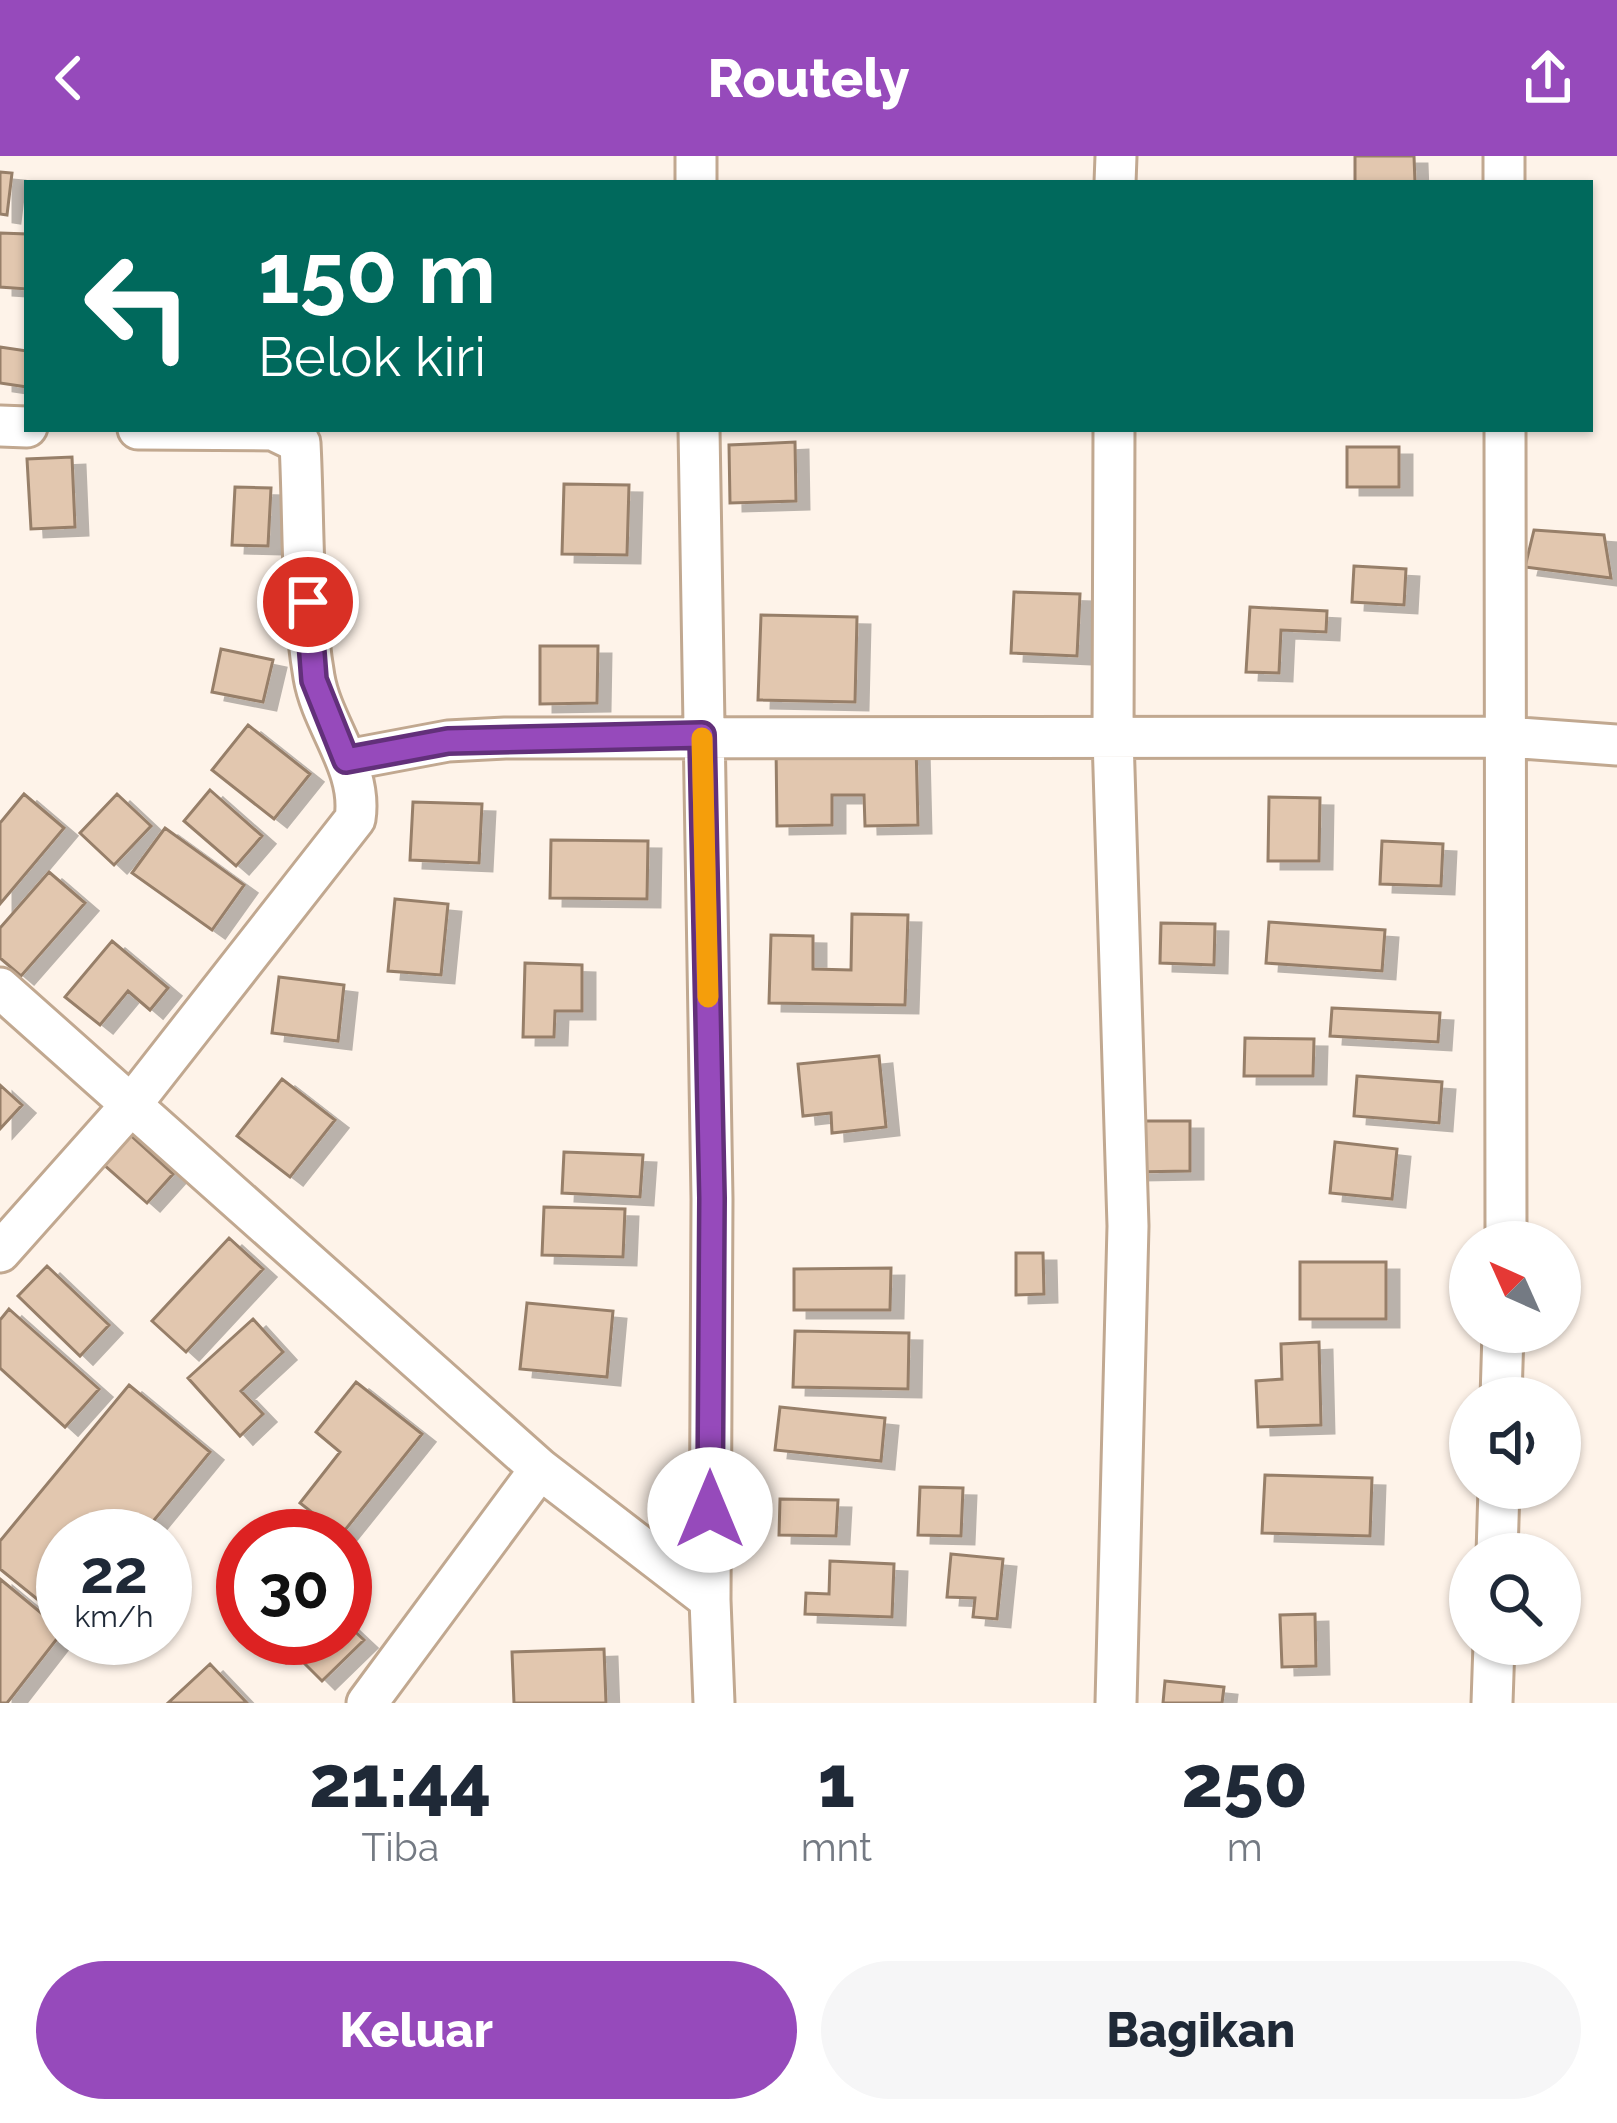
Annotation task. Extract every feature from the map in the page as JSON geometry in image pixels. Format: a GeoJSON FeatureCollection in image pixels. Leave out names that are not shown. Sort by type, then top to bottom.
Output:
{"type":"FeatureCollection","features":[{"type":"Feature","properties":{"kind":"street"},"geometry":{"type":"LineString","coordinates":[[0,1252],[131,1105],[355,819],[357,803],[346,760],[314,680],[300,443],[277,432]]}},
{"type":"Feature","properties":{"kind":"street"},"geometry":{"type":"LineString","coordinates":[[699,432],[712,1198],[714,1703]]}},
{"type":"Feature","properties":{"kind":"street"},"geometry":{"type":"LineString","coordinates":[[1114,432],[1113,737],[1128,1226],[1116,1703]]}},
{"type":"Feature","properties":{"kind":"street"},"geometry":{"type":"LineString","coordinates":[[1505,432],[1506,1221]]}},
{"type":"Feature","properties":{"kind":"street"},"geometry":{"type":"LineString","coordinates":[[346,760],[448,741],[702,735],[1507,737],[1617,745]]}},
{"type":"Feature","properties":{"kind":"street"},"geometry":{"type":"LineString","coordinates":[[0,988],[540,1469],[710,1600]]}},
{"type":"Feature","properties":{"kind":"street"},"geometry":{"type":"LineString","coordinates":[[367,1703],[540,1469]]}},
{"type":"Feature","properties":{"kind":"street"},"geometry":{"type":"LineString","coordinates":[[1492,1703],[1493,1665]]}},
{"type":"Feature","properties":{"kind":"building"},"geometry":{"type":"Polygon","coordinates":[[[1355,156],[1414,156],[1415,180],[1355,180],[1355,156]]]}},
{"type":"Feature","properties":{"kind":"building"},"geometry":{"type":"Polygon","coordinates":[[[0,172],[12,173],[7,215],[0,214],[0,172]]]}},
{"type":"Feature","properties":{"kind":"building"},"geometry":{"type":"Polygon","coordinates":[[[0,233],[24,234],[24,289],[0,287],[0,233]]]}},
{"type":"Feature","properties":{"kind":"building"},"geometry":{"type":"Polygon","coordinates":[[[0,347],[24,351],[24,387],[0,383],[0,347]]]}},
{"type":"Feature","properties":{"kind":"building"},"geometry":{"type":"Polygon","coordinates":[[[795,442],[796,501],[730,503],[729,445],[795,442]]]}},
{"type":"Feature","properties":{"kind":"building"},"geometry":{"type":"Polygon","coordinates":[[[1347,447],[1399,447],[1399,487],[1347,487],[1347,447]]]}},
{"type":"Feature","properties":{"kind":"building"},"geometry":{"type":"Polygon","coordinates":[[[72,457],[75,527],[31,529],[27,459],[72,457]]]}},
{"type":"Feature","properties":{"kind":"building"},"geometry":{"type":"Polygon","coordinates":[[[564,484],[629,485],[627,555],[562,554],[564,484]]]}},
{"type":"Feature","properties":{"kind":"building"},"geometry":{"type":"Polygon","coordinates":[[[235,487],[271,488],[268,546],[232,545],[235,487]]]}},
{"type":"Feature","properties":{"kind":"building"},"geometry":{"type":"Polygon","coordinates":[[[1534,530],[1604,535],[1611,578],[1525,567],[1534,530]]]}},
{"type":"Feature","properties":{"kind":"building"},"geometry":{"type":"Polygon","coordinates":[[[1354,566],[1406,569],[1404,605],[1352,602],[1354,566]]]}},
{"type":"Feature","properties":{"kind":"building"},"geometry":{"type":"Polygon","coordinates":[[[1014,592],[1080,594],[1077,656],[1011,653],[1014,592]]]}},
{"type":"Feature","properties":{"kind":"building"},"geometry":{"type":"Polygon","coordinates":[[[1250,607],[1327,611],[1326,632],[1281,630],[1279,673],[1246,672],[1250,607]]]}},
{"type":"Feature","properties":{"kind":"building"},"geometry":{"type":"Polygon","coordinates":[[[761,615],[857,617],[855,702],[758,700],[761,615]]]}},
{"type":"Feature","properties":{"kind":"building"},"geometry":{"type":"Polygon","coordinates":[[[540,646],[598,646],[597,703],[540,704],[540,646]]]}},
{"type":"Feature","properties":{"kind":"building"},"geometry":{"type":"Polygon","coordinates":[[[221,649],[273,660],[263,702],[212,692],[221,649]]]}},
{"type":"Feature","properties":{"kind":"building"},"geometry":{"type":"Polygon","coordinates":[[[248,725],[310,774],[274,819],[212,770],[248,725]]]}},
{"type":"Feature","properties":{"kind":"building"},"geometry":{"type":"Polygon","coordinates":[[[916,744],[918,825],[865,826],[864,795],[832,795],[832,825],[777,826],[776,746],[916,744]]]}},
{"type":"Feature","properties":{"kind":"building"},"geometry":{"type":"Polygon","coordinates":[[[210,790],[262,836],[236,866],[184,821],[210,790]]]}},
{"type":"Feature","properties":{"kind":"building"},"geometry":{"type":"Polygon","coordinates":[[[24,794],[64,828],[0,904],[0,823],[24,794]]]}},
{"type":"Feature","properties":{"kind":"building"},"geometry":{"type":"Polygon","coordinates":[[[117,794],[151,826],[114,865],[80,833],[117,794]]]}},
{"type":"Feature","properties":{"kind":"building"},"geometry":{"type":"Polygon","coordinates":[[[1269,797],[1320,798],[1319,861],[1268,861],[1269,797]]]}},
{"type":"Feature","properties":{"kind":"building"},"geometry":{"type":"Polygon","coordinates":[[[413,802],[482,804],[479,863],[410,860],[413,802]]]}},
{"type":"Feature","properties":{"kind":"building"},"geometry":{"type":"Polygon","coordinates":[[[165,828],[244,885],[212,930],[132,873],[165,828]]]}},
{"type":"Feature","properties":{"kind":"building"},"geometry":{"type":"Polygon","coordinates":[[[551,840],[648,841],[647,899],[550,898],[551,840]]]}},
{"type":"Feature","properties":{"kind":"building"},"geometry":{"type":"Polygon","coordinates":[[[1382,841],[1443,844],[1441,886],[1380,884],[1382,841]]]}},
{"type":"Feature","properties":{"kind":"building"},"geometry":{"type":"Polygon","coordinates":[[[49,872],[85,903],[21,976],[0,958],[0,928],[49,872]]]}},
{"type":"Feature","properties":{"kind":"building"},"geometry":{"type":"Polygon","coordinates":[[[395,899],[448,904],[441,975],[388,971],[395,899]]]}},
{"type":"Feature","properties":{"kind":"building"},"geometry":{"type":"Polygon","coordinates":[[[852,914],[908,915],[905,1005],[769,1003],[771,935],[813,936],[813,969],[851,970],[852,914]]]}},
{"type":"Feature","properties":{"kind":"building"},"geometry":{"type":"Polygon","coordinates":[[[1269,922],[1385,930],[1382,971],[1266,963],[1269,922]]]}},
{"type":"Feature","properties":{"kind":"building"},"geometry":{"type":"Polygon","coordinates":[[[1161,923],[1215,924],[1214,965],[1160,963],[1161,923]]]}},
{"type":"Feature","properties":{"kind":"building"},"geometry":{"type":"Polygon","coordinates":[[[112,941],[168,988],[150,1010],[128,991],[100,1025],[65,997],[112,941]]]}},
{"type":"Feature","properties":{"kind":"building"},"geometry":{"type":"Polygon","coordinates":[[[525,963],[582,965],[582,1011],[555,1011],[554,1037],[523,1037],[525,963]]]}},
{"type":"Feature","properties":{"kind":"building"},"geometry":{"type":"Polygon","coordinates":[[[279,977],[344,985],[338,1041],[272,1033],[279,977]]]}},
{"type":"Feature","properties":{"kind":"building"},"geometry":{"type":"Polygon","coordinates":[[[1332,1008],[1440,1013],[1438,1042],[1330,1036],[1332,1008]]]}},
{"type":"Feature","properties":{"kind":"building"},"geometry":{"type":"Polygon","coordinates":[[[1245,1038],[1314,1039],[1313,1076],[1244,1076],[1245,1038]]]}},
{"type":"Feature","properties":{"kind":"building"},"geometry":{"type":"Polygon","coordinates":[[[879,1056],[886,1127],[832,1133],[831,1113],[803,1116],[798,1064],[879,1056]]]}},
{"type":"Feature","properties":{"kind":"building"},"geometry":{"type":"Polygon","coordinates":[[[1357,1076],[1442,1082],[1439,1123],[1354,1116],[1357,1076]]]}},
{"type":"Feature","properties":{"kind":"building"},"geometry":{"type":"Polygon","coordinates":[[[282,1079],[335,1120],[290,1177],[237,1136],[282,1079]]]}},
{"type":"Feature","properties":{"kind":"building"},"geometry":{"type":"Polygon","coordinates":[[[0,1085],[22,1105],[0,1129],[0,1085]]]}},
{"type":"Feature","properties":{"kind":"building"},"geometry":{"type":"Polygon","coordinates":[[[1131,1121],[1190,1121],[1190,1171],[1131,1172],[1131,1121]]]}},
{"type":"Feature","properties":{"kind":"building"},"geometry":{"type":"Polygon","coordinates":[[[128,1133],[173,1174],[147,1203],[102,1163],[128,1133]]]}},
{"type":"Feature","properties":{"kind":"building"},"geometry":{"type":"Polygon","coordinates":[[[1335,1142],[1397,1149],[1392,1199],[1330,1193],[1335,1142]]]}},
{"type":"Feature","properties":{"kind":"building"},"geometry":{"type":"Polygon","coordinates":[[[564,1152],[643,1155],[640,1197],[562,1193],[564,1152]]]}},
{"type":"Feature","properties":{"kind":"building"},"geometry":{"type":"Polygon","coordinates":[[[544,1207],[625,1209],[623,1257],[542,1255],[544,1207]]]}},
{"type":"Feature","properties":{"kind":"building"},"geometry":{"type":"Polygon","coordinates":[[[229,1238],[263,1269],[186,1352],[152,1321],[229,1238]]]}},
{"type":"Feature","properties":{"kind":"building"},"geometry":{"type":"Polygon","coordinates":[[[1016,1253],[1043,1253],[1044,1294],[1016,1295],[1016,1253]]]}},
{"type":"Feature","properties":{"kind":"building"},"geometry":{"type":"Polygon","coordinates":[[[1300,1262],[1386,1262],[1386,1319],[1300,1319],[1300,1262]]]}},
{"type":"Feature","properties":{"kind":"building"},"geometry":{"type":"Polygon","coordinates":[[[47,1266],[109,1325],[80,1356],[18,1296],[47,1266]]]}},
{"type":"Feature","properties":{"kind":"building"},"geometry":{"type":"Polygon","coordinates":[[[891,1268],[890,1310],[794,1310],[794,1269],[891,1268]]]}},
{"type":"Feature","properties":{"kind":"building"},"geometry":{"type":"Polygon","coordinates":[[[527,1303],[613,1311],[607,1377],[520,1369],[527,1303]]]}},
{"type":"Feature","properties":{"kind":"building"},"geometry":{"type":"Polygon","coordinates":[[[9,1309],[99,1389],[65,1427],[0,1368],[0,1320],[9,1309]]]}},
{"type":"Feature","properties":{"kind":"building"},"geometry":{"type":"Polygon","coordinates":[[[253,1319],[283,1352],[241,1391],[263,1414],[240,1436],[188,1378],[253,1319]]]}},
{"type":"Feature","properties":{"kind":"building"},"geometry":{"type":"Polygon","coordinates":[[[795,1331],[909,1333],[908,1389],[793,1387],[795,1331]]]}},
{"type":"Feature","properties":{"kind":"building"},"geometry":{"type":"Polygon","coordinates":[[[1319,1342],[1321,1425],[1258,1427],[1256,1381],[1282,1379],[1281,1344],[1319,1342]]]}},
{"type":"Feature","properties":{"kind":"building"},"geometry":{"type":"Polygon","coordinates":[[[356,1382],[422,1434],[362,1509],[308,1509],[300,1503],[340,1452],[316,1432],[356,1382]]]}},
{"type":"Feature","properties":{"kind":"building"},"geometry":{"type":"Polygon","coordinates":[[[129,1385],[210,1452],[163,1509],[36,1509],[36,1598],[0,1569],[0,1541],[129,1385]]]}},
{"type":"Feature","properties":{"kind":"building"},"geometry":{"type":"Polygon","coordinates":[[[780,1407],[885,1418],[881,1461],[775,1450],[780,1407]]]}},
{"type":"Feature","properties":{"kind":"building"},"geometry":{"type":"Polygon","coordinates":[[[1265,1475],[1372,1478],[1370,1536],[1262,1533],[1265,1475]]]}},
{"type":"Feature","properties":{"kind":"building"},"geometry":{"type":"Polygon","coordinates":[[[920,1487],[963,1488],[961,1536],[918,1535],[920,1487]]]}},
{"type":"Feature","properties":{"kind":"building"},"geometry":{"type":"Polygon","coordinates":[[[780,1499],[838,1500],[836,1536],[779,1535],[780,1499]]]}},
{"type":"Feature","properties":{"kind":"building"},"geometry":{"type":"Polygon","coordinates":[[[951,1554],[1003,1559],[997,1619],[973,1617],[975,1598],[947,1597],[951,1554]]]}},
{"type":"Feature","properties":{"kind":"building"},"geometry":{"type":"Polygon","coordinates":[[[830,1561],[894,1564],[892,1617],[805,1614],[806,1593],[829,1594],[830,1561]]]}},
{"type":"Feature","properties":{"kind":"building"},"geometry":{"type":"Polygon","coordinates":[[[0,1579],[36,1609],[37,1665],[7,1703],[0,1703],[0,1579]]]}},
{"type":"Feature","properties":{"kind":"building"},"geometry":{"type":"Polygon","coordinates":[[[1315,1614],[1316,1666],[1282,1667],[1280,1615],[1315,1614]]]}},
{"type":"Feature","properties":{"kind":"building"},"geometry":{"type":"Polygon","coordinates":[[[604,1649],[606,1703],[514,1703],[512,1652],[604,1649]]]}},
{"type":"Feature","properties":{"kind":"building"},"geometry":{"type":"Polygon","coordinates":[[[210,1664],[247,1703],[168,1703],[210,1664]]]}},
{"type":"Feature","properties":{"kind":"building"},"geometry":{"type":"Polygon","coordinates":[[[306,1665],[338,1665],[322,1681],[306,1665]]]}},
{"type":"Feature","properties":{"kind":"building"},"geometry":{"type":"Polygon","coordinates":[[[1165,1681],[1224,1687],[1222,1703],[1163,1703],[1165,1681]]]}},
{"type":"Feature","properties":{"kind":"slow traffic"},"geometry":{"type":"LineString","coordinates":[[702,738],[708,997]]}},
{"type":"Feature","properties":{"kind":"route"},"geometry":{"type":"LineString","coordinates":[[308,602],[314,680],[346,760],[448,741],[702,735],[712,1198],[710,1510]]}}]}
